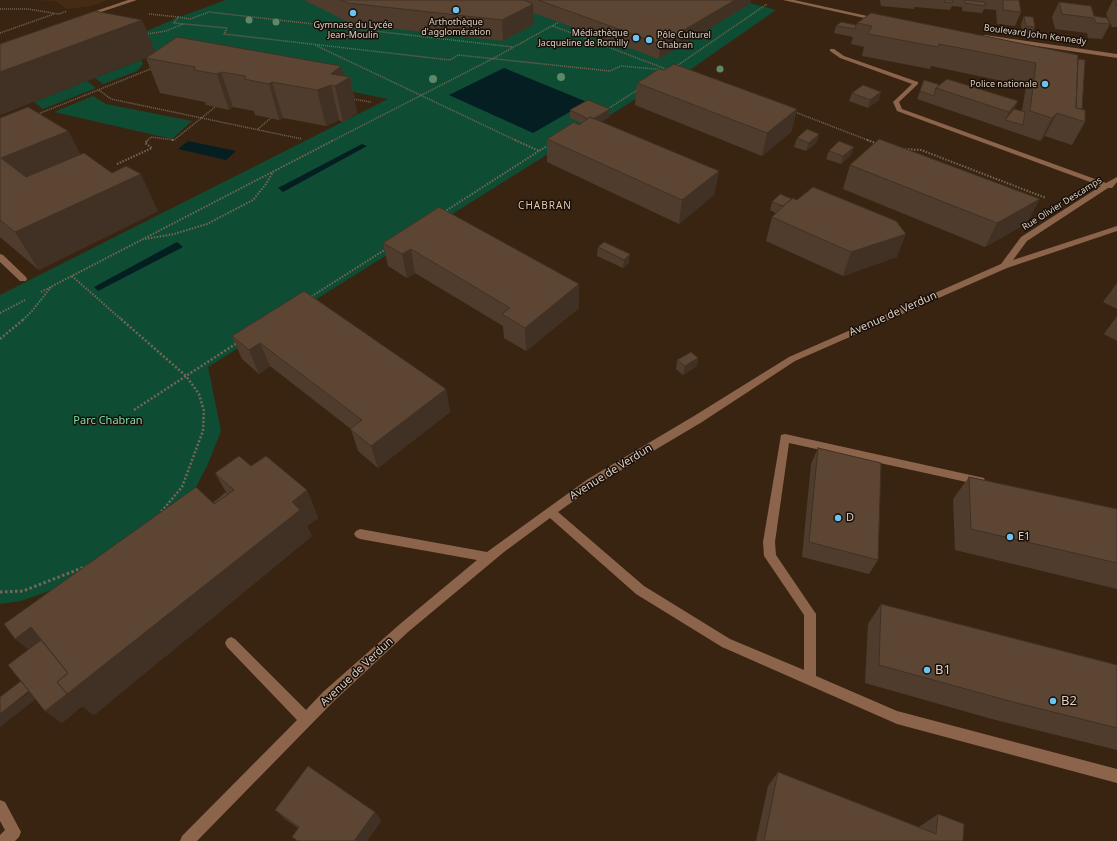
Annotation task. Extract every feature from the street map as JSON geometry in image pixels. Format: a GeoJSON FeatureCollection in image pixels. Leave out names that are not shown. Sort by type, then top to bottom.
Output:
{"type":"FeatureCollection","features":[{"type":"Feature","properties":{"kind":"street"},"geometry":{"type":"LineString","coordinates":[[84,18],[134,0]]}},
{"type":"Feature","properties":{"kind":"street"},"geometry":{"type":"LineString","coordinates":[[786,0],[885,20]]}},
{"type":"Feature","properties":{"kind":"street","name":"Boulevard John Kennedy"},"geometry":{"type":"LineString","coordinates":[[977,36],[1117,56]]}},
{"type":"Feature","properties":{"kind":"street"},"geometry":{"type":"LineString","coordinates":[[832,50],[842,57],[916,83],[896,102],[899,110],[1109,186]]}},
{"type":"Feature","properties":{"kind":"street","name":"Rue Olivier Descamps"},"geometry":{"type":"LineString","coordinates":[[1004,266],[1024,239],[1109,186],[1117,179]]}},
{"type":"Feature","properties":{"kind":"street","name":"Avenue de Verdun"},"geometry":{"type":"LineString","coordinates":[[187,841],[328,697],[404,628],[490,557],[592,482],[698,419],[792,360],[1004,266],[1117,228]]}},
{"type":"Feature","properties":{"kind":"street"},"geometry":{"type":"LineString","coordinates":[[0,257],[23,279]]}},
{"type":"Feature","properties":{"kind":"street"},"geometry":{"type":"LineString","coordinates":[[810,679],[810,614],[770,556],[769,542],[785,438],[994,484]]}},
{"type":"Feature","properties":{"kind":"street"},"geometry":{"type":"LineString","coordinates":[[550,512],[640,590],[726,643],[897,717],[1117,776]]}},
{"type":"Feature","properties":{"kind":"street"},"geometry":{"type":"LineString","coordinates":[[360,534],[490,557]]}},
{"type":"Feature","properties":{"kind":"street"},"geometry":{"type":"LineString","coordinates":[[231,643],[306,720]]}},
{"type":"Feature","properties":{"kind":"street"},"geometry":{"type":"LineString","coordinates":[[0,807],[14,832],[4,841]]}},
{"type":"Feature","properties":{"kind":"path"},"geometry":{"type":"LineString","coordinates":[[664,74],[769,3]]}},
{"type":"Feature","properties":{"kind":"path"},"geometry":{"type":"LineString","coordinates":[[0,9],[39,10],[59,14]]}},
{"type":"Feature","properties":{"kind":"path"},"geometry":{"type":"LineString","coordinates":[[148,14],[190,19],[209,12],[514,47]]}},
{"type":"Feature","properties":{"kind":"path"},"geometry":{"type":"LineString","coordinates":[[0,33],[54,14]]}},
{"type":"Feature","properties":{"kind":"path"},"geometry":{"type":"LineString","coordinates":[[178,17],[174,23],[227,28],[224,34],[450,60],[458,55],[610,71],[622,66],[670,70]]}},
{"type":"Feature","properties":{"kind":"path"},"geometry":{"type":"LineString","coordinates":[[38,293],[420,94],[494,58],[559,22]]}},
{"type":"Feature","properties":{"kind":"path"},"geometry":{"type":"LineString","coordinates":[[142,34],[166,31],[185,24]]}},
{"type":"Feature","properties":{"kind":"path"},"geometry":{"type":"LineString","coordinates":[[552,26],[670,70]]}},
{"type":"Feature","properties":{"kind":"path"},"geometry":{"type":"LineString","coordinates":[[312,44],[540,151]]}},
{"type":"Feature","properties":{"kind":"path"},"geometry":{"type":"LineString","coordinates":[[35,115],[157,66]]}},
{"type":"Feature","properties":{"kind":"path"},"geometry":{"type":"LineString","coordinates":[[605,110],[644,86]]}},
{"type":"Feature","properties":{"kind":"path"},"geometry":{"type":"LineString","coordinates":[[99,90],[111,99],[302,139]]}},
{"type":"Feature","properties":{"kind":"path"},"geometry":{"type":"LineString","coordinates":[[348,98],[371,102]]}},
{"type":"Feature","properties":{"kind":"path"},"geometry":{"type":"LineString","coordinates":[[117,164],[152,148],[146,143],[151,137],[174,140],[215,107]]}},
{"type":"Feature","properties":{"kind":"path"},"geometry":{"type":"LineString","coordinates":[[794,111],[880,145]]}},
{"type":"Feature","properties":{"kind":"path"},"geometry":{"type":"LineString","coordinates":[[258,129],[270,118]]}},
{"type":"Feature","properties":{"kind":"path"},"geometry":{"type":"LineString","coordinates":[[440,214],[552,143]]}},
{"type":"Feature","properties":{"kind":"path"},"geometry":{"type":"LineString","coordinates":[[901,149],[921,150],[1051,200]]}},
{"type":"Feature","properties":{"kind":"path"},"geometry":{"type":"LineString","coordinates":[[140,240],[174,234],[207,224],[253,200],[274,171]]}},
{"type":"Feature","properties":{"kind":"path"},"geometry":{"type":"LineString","coordinates":[[306,299],[386,248]]}},
{"type":"Feature","properties":{"kind":"path"},"geometry":{"type":"LineString","coordinates":[[72,276],[186,376],[199,394],[204,411],[203,431],[182,487],[157,517]]}},
{"type":"Feature","properties":{"kind":"path"},"geometry":{"type":"LineString","coordinates":[[0,339],[32,311],[51,286]]}},
{"type":"Feature","properties":{"kind":"path"},"geometry":{"type":"LineString","coordinates":[[0,313],[26,300]]}},
{"type":"Feature","properties":{"kind":"path"},"geometry":{"type":"LineString","coordinates":[[134,410],[240,342]]}},
{"type":"Feature","properties":{"kind":"path"},"geometry":{"type":"LineString","coordinates":[[0,592],[23,591],[70,574],[90,564]]}},
{"type":"Feature","properties":{"kind":"shaded area"},"geometry":{"type":"Polygon","coordinates":[[[34,0],[108,0],[91,6],[67,9],[55,1],[34,0]]]}},
{"type":"Feature","properties":{"kind":"green space","name":"Parc Chabran"},"geometry":{"type":"Polygon","coordinates":[[[226,0],[739,0],[776,10],[691,69],[674,75],[208,367],[221,431],[207,466],[185,508],[77,581],[21,601],[0,604],[0,295],[388,99],[116,44],[182,16],[226,0]]]}},
{"type":"Feature","properties":{"kind":"green space"},"geometry":{"type":"Polygon","coordinates":[[[141,60],[143,64],[137,71],[103,84],[95,78],[141,60]]]}},
{"type":"Feature","properties":{"kind":"green space"},"geometry":{"type":"Polygon","coordinates":[[[87,81],[96,88],[43,109],[34,102],[87,81]]]}},
{"type":"Feature","properties":{"kind":"green space"},"geometry":{"type":"Polygon","coordinates":[[[93,96],[106,104],[192,121],[172,139],[54,112],[93,96]]]}},
{"type":"Feature","properties":{"kind":"water"},"geometry":{"type":"Polygon","coordinates":[[[504,68],[587,102],[533,133],[449,95],[504,68]]]}},
{"type":"Feature","properties":{"kind":"water"},"geometry":{"type":"Polygon","coordinates":[[[188,141],[236,151],[226,160],[178,149],[188,141]]]}},
{"type":"Feature","properties":{"kind":"water"},"geometry":{"type":"Polygon","coordinates":[[[362,144],[367,146],[283,192],[278,188],[362,144]]]}},
{"type":"Feature","properties":{"kind":"water"},"geometry":{"type":"Polygon","coordinates":[[[177,242],[183,247],[98,291],[94,287],[177,242]]]}},
{"type":"Feature","properties":{"kind":"building"},"geometry":{"type":"Polygon","coordinates":[[[341,0],[524,0],[533,4],[502,20],[348,3],[341,0]]]}},
{"type":"Feature","properties":{"kind":"building"},"geometry":{"type":"Polygon","coordinates":[[[538,0],[735,0],[660,44],[538,0]]]}},
{"type":"Feature","properties":{"kind":"building"},"geometry":{"type":"Polygon","coordinates":[[[945,0],[952,0],[953,3],[944,2],[945,0]]]}},
{"type":"Feature","properties":{"kind":"building"},"geometry":{"type":"Polygon","coordinates":[[[964,0],[985,2],[985,6],[965,3],[964,0]]]}},
{"type":"Feature","properties":{"kind":"building"},"geometry":{"type":"Polygon","coordinates":[[[1003,0],[1019,0],[1021,12],[1003,10],[1003,0]]]}},
{"type":"Feature","properties":{"kind":"building"},"geometry":{"type":"Polygon","coordinates":[[[1114,0],[1117,0],[1117,7],[1114,0]]]}},
{"type":"Feature","properties":{"kind":"building"},"geometry":{"type":"Polygon","coordinates":[[[1059,2],[1091,6],[1094,16],[1107,18],[1110,24],[1096,23],[1094,18],[1062,14],[1059,2]]]}},
{"type":"Feature","properties":{"kind":"building"},"geometry":{"type":"Polygon","coordinates":[[[95,11],[142,20],[0,72],[0,44],[95,11]]]}},
{"type":"Feature","properties":{"kind":"building"},"geometry":{"type":"Polygon","coordinates":[[[871,13],[1078,55],[1076,108],[1085,110],[1085,122],[1057,113],[1052,118],[1030,111],[1036,63],[939,44],[938,47],[868,34],[872,26],[857,23],[871,13]]]}},
{"type":"Feature","properties":{"kind":"building"},"geometry":{"type":"Polygon","coordinates":[[[1024,16],[1033,17],[1035,27],[1026,26],[1024,16]]]}},
{"type":"Feature","properties":{"kind":"building"},"geometry":{"type":"Polygon","coordinates":[[[841,22],[856,25],[855,29],[836,26],[841,22]]]}},
{"type":"Feature","properties":{"kind":"building"},"geometry":{"type":"Polygon","coordinates":[[[177,37],[341,66],[331,74],[350,77],[335,86],[331,85],[317,90],[272,82],[269,84],[244,79],[246,76],[221,72],[217,74],[194,70],[195,67],[146,58],[177,37]]]}},
{"type":"Feature","properties":{"kind":"building"},"geometry":{"type":"Polygon","coordinates":[[[1078,59],[1085,60],[1082,109],[1076,108],[1078,59]]]}},
{"type":"Feature","properties":{"kind":"building"},"geometry":{"type":"Polygon","coordinates":[[[674,64],[797,109],[767,133],[637,83],[659,69],[664,70],[674,64]]]}},
{"type":"Feature","properties":{"kind":"building"},"geometry":{"type":"Polygon","coordinates":[[[947,79],[1018,101],[1009,112],[936,88],[947,79]]]}},
{"type":"Feature","properties":{"kind":"building"},"geometry":{"type":"Polygon","coordinates":[[[924,80],[940,85],[936,88],[934,96],[920,91],[924,80]]]}},
{"type":"Feature","properties":{"kind":"building"},"geometry":{"type":"Polygon","coordinates":[[[863,85],[881,92],[870,100],[852,93],[863,85]]]}},
{"type":"Feature","properties":{"kind":"building"},"geometry":{"type":"Polygon","coordinates":[[[588,100],[610,109],[593,119],[590,117],[588,119],[570,110],[588,100]]]}},
{"type":"Feature","properties":{"kind":"building"},"geometry":{"type":"Polygon","coordinates":[[[28,107],[68,131],[1,158],[26,177],[84,153],[112,173],[126,166],[141,174],[15,232],[0,220],[0,118],[28,107]]]}},
{"type":"Feature","properties":{"kind":"building"},"geometry":{"type":"Polygon","coordinates":[[[1014,109],[1025,112],[1023,125],[1005,120],[1014,109]]]}},
{"type":"Feature","properties":{"kind":"building"},"geometry":{"type":"Polygon","coordinates":[[[590,117],[719,171],[682,200],[547,139],[574,122],[579,125],[590,117]]]}},
{"type":"Feature","properties":{"kind":"building"},"geometry":{"type":"Polygon","coordinates":[[[807,129],[819,134],[809,143],[797,138],[807,129]]]}},
{"type":"Feature","properties":{"kind":"building"},"geometry":{"type":"Polygon","coordinates":[[[879,139],[1040,199],[997,223],[850,165],[879,139]]]}},
{"type":"Feature","properties":{"kind":"building"},"geometry":{"type":"Polygon","coordinates":[[[839,141],[854,147],[843,156],[829,151],[839,141]]]}},
{"type":"Feature","properties":{"kind":"building"},"geometry":{"type":"Polygon","coordinates":[[[813,187],[896,221],[906,234],[851,252],[772,217],[792,198],[797,200],[813,187]]]}},
{"type":"Feature","properties":{"kind":"building"},"geometry":{"type":"Polygon","coordinates":[[[780,194],[792,199],[783,206],[772,202],[780,194]]]}},
{"type":"Feature","properties":{"kind":"building"},"geometry":{"type":"Polygon","coordinates":[[[439,207],[579,284],[525,328],[502,314],[510,308],[411,249],[402,254],[383,243],[439,207]]]}},
{"type":"Feature","properties":{"kind":"building"},"geometry":{"type":"Polygon","coordinates":[[[604,242],[630,254],[624,260],[598,247],[604,242]]]}},
{"type":"Feature","properties":{"kind":"building"},"geometry":{"type":"Polygon","coordinates":[[[304,291],[446,389],[371,446],[350,429],[362,420],[260,343],[249,350],[232,336],[304,291]]]}},
{"type":"Feature","properties":{"kind":"building"},"geometry":{"type":"Polygon","coordinates":[[[691,352],[698,358],[685,366],[677,360],[691,352]]]}},
{"type":"Feature","properties":{"kind":"building","name":"D"},"geometry":{"type":"Polygon","coordinates":[[[818,448],[881,463],[878,560],[809,542],[818,448]]]}},
{"type":"Feature","properties":{"kind":"building"},"geometry":{"type":"Polygon","coordinates":[[[239,456],[251,466],[266,456],[307,490],[292,502],[300,510],[67,694],[57,682],[68,673],[31,627],[15,639],[4,624],[196,487],[214,504],[234,490],[215,473],[239,456]]]}},
{"type":"Feature","properties":{"kind":"building"},"geometry":{"type":"Polygon","coordinates":[[[969,477],[1117,509],[1117,563],[971,529],[969,477]]]}},
{"type":"Feature","properties":{"kind":"building"},"geometry":{"type":"Polygon","coordinates":[[[226,492],[228,494],[214,504],[213,503],[226,492]]]}},
{"type":"Feature","properties":{"kind":"building"},"geometry":{"type":"Polygon","coordinates":[[[881,604],[1117,665],[1117,728],[1013,702],[879,665],[881,604]]]}},
{"type":"Feature","properties":{"kind":"building"},"geometry":{"type":"Polygon","coordinates":[[[41,640],[68,673],[57,682],[67,694],[45,711],[8,665],[41,640]]]}},
{"type":"Feature","properties":{"kind":"building"},"geometry":{"type":"Polygon","coordinates":[[[21,681],[29,691],[0,714],[0,697],[21,681]]]}},
{"type":"Feature","properties":{"kind":"building"},"geometry":{"type":"Polygon","coordinates":[[[308,766],[375,812],[354,841],[298,841],[292,837],[299,827],[275,810],[308,766]]]}},
{"type":"Feature","properties":{"kind":"building"},"geometry":{"type":"Polygon","coordinates":[[[778,772],[936,834],[938,814],[964,824],[963,841],[764,841],[778,772]]]}},
{"type":"Feature","properties":{"kind":"place","name":"Arthothèque d'agglomération"},"geometry":{"type":"Point","coordinates":[456,10]}},
{"type":"Feature","properties":{"kind":"place","name":"Gymnase du Lycée Jean-Moulin"},"geometry":{"type":"Point","coordinates":[353,13]}},
{"type":"Feature","properties":{"kind":"place","name":"Médiathèque Jacqueline de Romilly"},"geometry":{"type":"Point","coordinates":[636,38]}},
{"type":"Feature","properties":{"kind":"place","name":"Pôle Culturel Chabran"},"geometry":{"type":"Point","coordinates":[649,40]}},
{"type":"Feature","properties":{"kind":"place","name":"Police nationale"},"geometry":{"type":"Point","coordinates":[1045,84]}},
{"type":"Feature","properties":{"kind":"place","name":"D"},"geometry":{"type":"Point","coordinates":[838,518]}},
{"type":"Feature","properties":{"kind":"place","name":"E1"},"geometry":{"type":"Point","coordinates":[1010,537]}},
{"type":"Feature","properties":{"kind":"place","name":"B1"},"geometry":{"type":"Point","coordinates":[927,670]}},
{"type":"Feature","properties":{"kind":"place","name":"B2"},"geometry":{"type":"Point","coordinates":[1053,701]}},
{"type":"Feature","properties":{"kind":"district","name":"CHABRAN"},"geometry":{"type":"Point","coordinates":[545,206]}}]}
